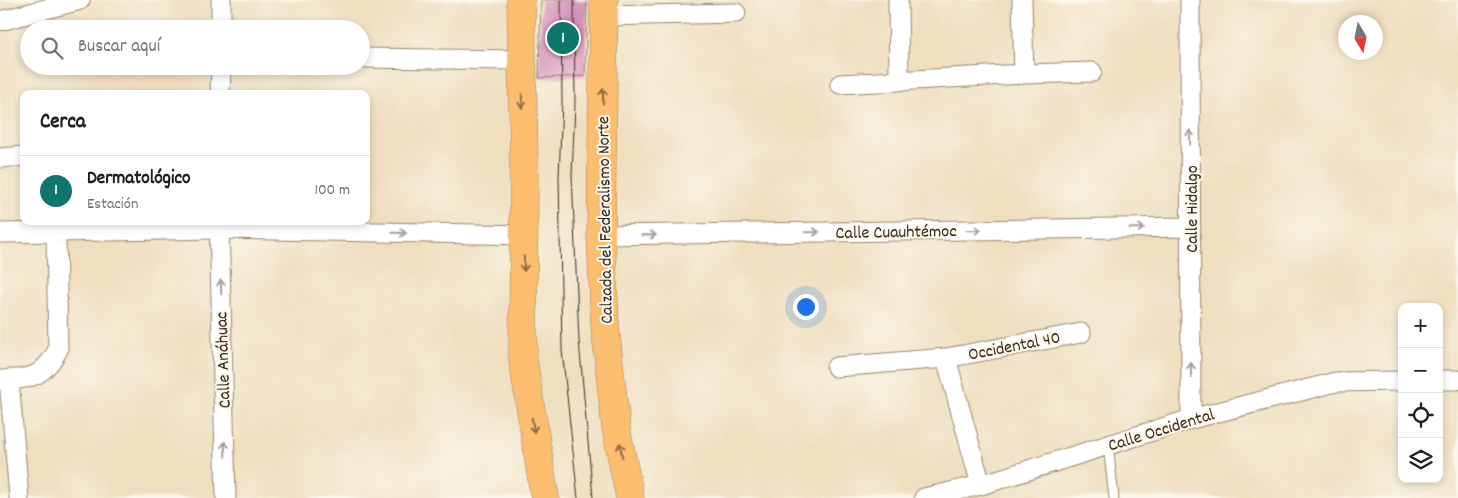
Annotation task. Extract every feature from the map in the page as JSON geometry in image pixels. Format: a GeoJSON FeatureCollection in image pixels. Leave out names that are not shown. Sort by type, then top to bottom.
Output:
{"type":"FeatureCollection","features":[{"type":"Feature","properties":{"kind":"main road"},"geometry":{"type":"LineString","coordinates":[[521,0],[524,167],[523,360],[545,498]]}},
{"type":"Feature","properties":{"kind":"main road","name":"Calzada del Federalismo Norte"},"geometry":{"type":"LineString","coordinates":[[604,8],[601,235],[605,325],[615,418],[630,498]]}},
{"type":"Feature","properties":{"kind":"street"},"geometry":{"type":"LineString","coordinates":[[0,21],[80,0]]}},
{"type":"Feature","properties":{"kind":"street"},"geometry":{"type":"LineString","coordinates":[[221,0],[221,20]]}},
{"type":"Feature","properties":{"kind":"street"},"geometry":{"type":"LineString","coordinates":[[898,0],[899,81]]}},
{"type":"Feature","properties":{"kind":"street"},"geometry":{"type":"LineString","coordinates":[[1022,0],[1024,74]]}},
{"type":"Feature","properties":{"kind":"street","name":"Calle Hidalgo"},"geometry":{"type":"LineString","coordinates":[[1190,0],[1191,419]]}},
{"type":"Feature","properties":{"kind":"street"},"geometry":{"type":"LineString","coordinates":[[604,8],[736,13]]}},
{"type":"Feature","properties":{"kind":"street"},"geometry":{"type":"LineString","coordinates":[[370,58],[521,60]]}},
{"type":"Feature","properties":{"kind":"street"},"geometry":{"type":"LineString","coordinates":[[840,84],[1092,72]]}},
{"type":"Feature","properties":{"kind":"street"},"geometry":{"type":"LineString","coordinates":[[220,75],[220,90]]}},
{"type":"Feature","properties":{"kind":"street"},"geometry":{"type":"LineString","coordinates":[[0,158],[20,156]]}},
{"type":"Feature","properties":{"kind":"street"},"geometry":{"type":"LineString","coordinates":[[0,233],[219,225],[524,235]]}},
{"type":"Feature","properties":{"kind":"street","name":"Calle Anáhuac"},"geometry":{"type":"LineString","coordinates":[[219,225],[226,498]]}},
{"type":"Feature","properties":{"kind":"street","name":"Calle Cuauhtémoc"},"geometry":{"type":"LineString","coordinates":[[601,235],[1191,227]]}},
{"type":"Feature","properties":{"kind":"street"},"geometry":{"type":"LineString","coordinates":[[19,498],[4,380],[32,377],[48,366],[58,350],[56,232]]}},
{"type":"Feature","properties":{"kind":"street","name":"Occidental 40"},"geometry":{"type":"LineString","coordinates":[[836,367],[946,358],[1081,332]]}},
{"type":"Feature","properties":{"kind":"street","name":"Occidental 40"},"geometry":{"type":"LineString","coordinates":[[946,358],[981,485]]}},
{"type":"Feature","properties":{"kind":"street"},"geometry":{"type":"LineString","coordinates":[[1443,380],[1458,380]]}},
{"type":"Feature","properties":{"kind":"street","name":"Calle Occidental"},"geometry":{"type":"LineString","coordinates":[[924,498],[981,485],[1191,419],[1336,382],[1398,381]]}},
{"type":"Feature","properties":{"kind":"lane"},"geometry":{"type":"LineString","coordinates":[[1108,445],[1114,498]]}},
{"type":"Feature","properties":{"kind":"building"},"geometry":{"type":"Polygon","coordinates":[[[541,0],[587,0],[585,76],[539,78],[541,0]]]}},
{"type":"Feature","properties":{"kind":"tram line"},"geometry":{"type":"LineString","coordinates":[[561,0],[562,103],[559,176],[562,350],[578,498]]}},
{"type":"Feature","properties":{"kind":"tram line"},"geometry":{"type":"LineString","coordinates":[[574,0],[575,104],[572,175],[579,341],[593,498]]}},
{"type":"Feature","properties":{"kind":"place","name":"Dermatológico"},"geometry":{"type":"Point","coordinates":[563,38]}}]}
